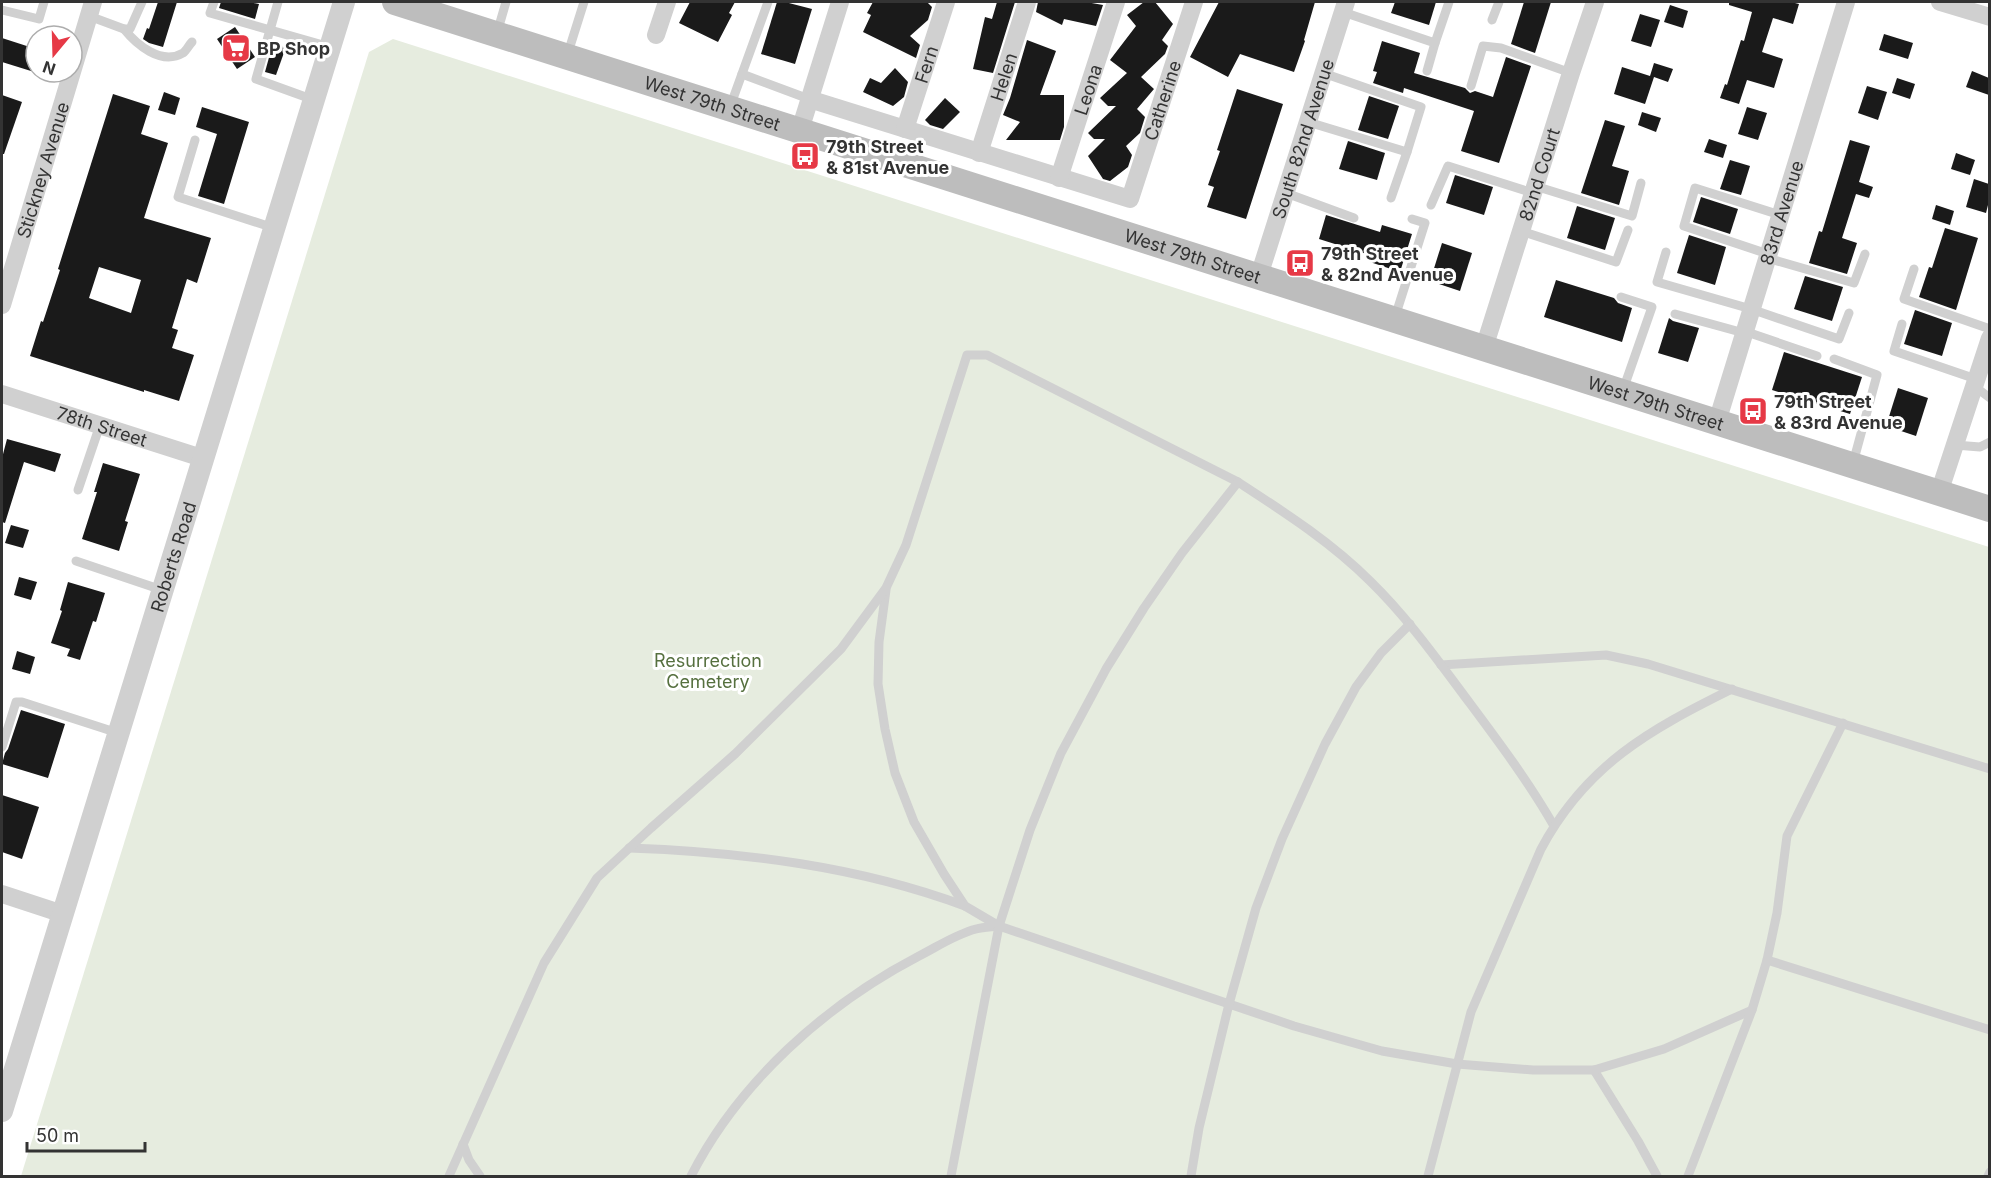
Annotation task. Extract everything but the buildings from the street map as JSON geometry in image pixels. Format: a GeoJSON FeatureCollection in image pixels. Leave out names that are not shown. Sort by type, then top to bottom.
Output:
{"type":"FeatureCollection","features":[{"type":"Feature","properties":{"kind":"main road","name":"West 79th Street"},"geometry":{"type":"LineString","coordinates":[[396,2],[1989,509]]}},
{"type":"Feature","properties":{"kind":"street","name":"Roberts Road"},"geometry":{"type":"LineString","coordinates":[[2,1112],[344,2]]}},
{"type":"Feature","properties":{"kind":"street"},"geometry":{"type":"LineString","coordinates":[[656,35],[667,2]]}},
{"type":"Feature","properties":{"kind":"street"},"geometry":{"type":"LineString","coordinates":[[800,129],[839,2]]}},
{"type":"Feature","properties":{"kind":"street","name":"Fern"},"geometry":{"type":"LineString","coordinates":[[905,129],[946,2]]}},
{"type":"Feature","properties":{"kind":"street","name":"Helen"},"geometry":{"type":"LineString","coordinates":[[979,153],[1027,2]]}},
{"type":"Feature","properties":{"kind":"street","name":"Leona"},"geometry":{"type":"LineString","coordinates":[[1059,178],[1116,2]]}},
{"type":"Feature","properties":{"kind":"street","name":"Catherine"},"geometry":{"type":"LineString","coordinates":[[1059,178],[1130,199],[1194,2]]}},
{"type":"Feature","properties":{"kind":"street","name":"82nd Court"},"geometry":{"type":"LineString","coordinates":[[1484,348],[1570,73],[1595,2]]}},
{"type":"Feature","properties":{"kind":"street","name":"83rd Avenue"},"geometry":{"type":"LineString","coordinates":[[1717,422],[1845,2]]}},
{"type":"Feature","properties":{"kind":"street"},"geometry":{"type":"LineString","coordinates":[[1940,2],[1989,18]]}},
{"type":"Feature","properties":{"kind":"street","name":"South 82nd Avenue"},"geometry":{"type":"LineString","coordinates":[[1259,276],[1344,7]]}},
{"type":"Feature","properties":{"kind":"street","name":"Stickney Avenue"},"geometry":{"type":"LineString","coordinates":[[2,305],[91,9]]}},
{"type":"Feature","properties":{"kind":"street"},"geometry":{"type":"LineString","coordinates":[[809,99],[1059,178]]}},
{"type":"Feature","properties":{"kind":"street"},"geometry":{"type":"LineString","coordinates":[[1939,493],[1975,383],[1986,359],[1989,338]]}},
{"type":"Feature","properties":{"kind":"street","name":"78th Street"},"geometry":{"type":"LineString","coordinates":[[2,394],[202,458]]}},
{"type":"Feature","properties":{"kind":"street"},"geometry":{"type":"LineString","coordinates":[[2,894],[63,914]]}},
{"type":"Feature","properties":{"kind":"lane"},"geometry":{"type":"LineString","coordinates":[[2,10],[39,19],[44,2]]}},
{"type":"Feature","properties":{"kind":"lane"},"geometry":{"type":"LineString","coordinates":[[124,29],[130,29],[142,2]]}},
{"type":"Feature","properties":{"kind":"lane"},"geometry":{"type":"LineString","coordinates":[[214,2],[210,13],[330,47]]}},
{"type":"Feature","properties":{"kind":"lane"},"geometry":{"type":"LineString","coordinates":[[278,2],[256,79],[314,100]]}},
{"type":"Feature","properties":{"kind":"lane"},"geometry":{"type":"LineString","coordinates":[[497,33],[506,2]]}},
{"type":"Feature","properties":{"kind":"lane"},"geometry":{"type":"LineString","coordinates":[[567,56],[585,2]]}},
{"type":"Feature","properties":{"kind":"lane"},"geometry":{"type":"LineString","coordinates":[[730,107],[768,2]]}},
{"type":"Feature","properties":{"kind":"lane"},"geometry":{"type":"LineString","coordinates":[[1427,71],[1449,2]]}},
{"type":"Feature","properties":{"kind":"lane"},"geometry":{"type":"LineString","coordinates":[[1492,20],[1499,2]]}},
{"type":"Feature","properties":{"kind":"lane"},"geometry":{"type":"LineString","coordinates":[[1344,7],[1435,43]]}},
{"type":"Feature","properties":{"kind":"lane"},"geometry":{"type":"LineString","coordinates":[[91,9],[124,29],[133,40],[148,51],[161,56],[184,52],[192,42]]}},
{"type":"Feature","properties":{"kind":"lane"},"geometry":{"type":"LineString","coordinates":[[1471,86],[1483,46],[1501,48],[1570,73]]}},
{"type":"Feature","properties":{"kind":"lane"},"geometry":{"type":"LineString","coordinates":[[1323,73],[1421,107],[1391,198]]}},
{"type":"Feature","properties":{"kind":"lane"},"geometry":{"type":"LineString","coordinates":[[742,74],[809,99]]}},
{"type":"Feature","properties":{"kind":"lane"},"geometry":{"type":"LineString","coordinates":[[1308,122],[1407,152]]}},
{"type":"Feature","properties":{"kind":"lane"},"geometry":{"type":"LineString","coordinates":[[195,140],[178,197],[274,228]]}},
{"type":"Feature","properties":{"kind":"lane"},"geometry":{"type":"LineString","coordinates":[[1431,205],[1448,166],[1632,216],[1641,183]]}},
{"type":"Feature","properties":{"kind":"lane"},"geometry":{"type":"LineString","coordinates":[[1780,215],[1695,188],[1684,226],[1854,283],[1865,254]]}},
{"type":"Feature","properties":{"kind":"lane"},"geometry":{"type":"LineString","coordinates":[[1286,193],[1354,218]]}},
{"type":"Feature","properties":{"kind":"lane"},"geometry":{"type":"LineString","coordinates":[[1394,319],[1425,223],[1412,219]]}},
{"type":"Feature","properties":{"kind":"lane"},"geometry":{"type":"LineString","coordinates":[[1521,231],[1616,262],[1628,230]]}},
{"type":"Feature","properties":{"kind":"lane"},"geometry":{"type":"LineString","coordinates":[[1666,252],[1657,282],[1751,309],[1839,339],[1849,313]]}},
{"type":"Feature","properties":{"kind":"lane"},"geometry":{"type":"LineString","coordinates":[[1914,269],[1904,299],[1989,329]]}},
{"type":"Feature","properties":{"kind":"lane"},"geometry":{"type":"LineString","coordinates":[[1621,297],[1652,307],[1623,392]]}},
{"type":"Feature","properties":{"kind":"lane"},"geometry":{"type":"LineString","coordinates":[[1675,314],[1744,332],[1817,356]]}},
{"type":"Feature","properties":{"kind":"lane"},"geometry":{"type":"LineString","coordinates":[[1902,324],[1894,351],[1975,383],[1989,398]]}},
{"type":"Feature","properties":{"kind":"lane"},"geometry":{"type":"LineString","coordinates":[[450,1176],[544,963],[597,878],[735,754],[841,649],[886,588],[906,545],[966,355],[987,355],[1238,482],[1330,545],[1370,581],[1410,624],[1532,787],[1554,826]]}},
{"type":"Feature","properties":{"kind":"lane"},"geometry":{"type":"LineString","coordinates":[[1834,359],[1877,375],[1852,465]]}},
{"type":"Feature","properties":{"kind":"lane"},"geometry":{"type":"LineString","coordinates":[[78,490],[100,425]]}},
{"type":"Feature","properties":{"kind":"lane"},"geometry":{"type":"LineString","coordinates":[[1955,445],[1980,447],[1989,442]]}},
{"type":"Feature","properties":{"kind":"lane"},"geometry":{"type":"LineString","coordinates":[[951,1176],[999,926],[1030,830],[1061,753],[1106,669],[1144,608],[1182,553],[1238,482]]}},
{"type":"Feature","properties":{"kind":"lane"},"geometry":{"type":"LineString","coordinates":[[76,561],[162,590]]}},
{"type":"Feature","properties":{"kind":"lane"},"geometry":{"type":"LineString","coordinates":[[886,588],[879,642],[878,684],[894,773],[914,822],[965,906]]}},
{"type":"Feature","properties":{"kind":"lane"},"geometry":{"type":"LineString","coordinates":[[1191,1176],[1198,1128],[1229,1004],[1256,908],[1282,839],[1325,744],[1356,687],[1381,653],[1410,624]]}},
{"type":"Feature","properties":{"kind":"lane"},"geometry":{"type":"LineString","coordinates":[[1441,665],[1606,655],[1648,664],[1732,689],[1989,769]]}},
{"type":"Feature","properties":{"kind":"lane"},"geometry":{"type":"LineString","coordinates":[[1428,1176],[1471,1012],[1541,849],[1554,826],[1597,774],[1625,749],[1688,711],[1732,689]]}},
{"type":"Feature","properties":{"kind":"lane"},"geometry":{"type":"LineString","coordinates":[[2,747],[16,702],[118,733]]}},
{"type":"Feature","properties":{"kind":"lane"},"geometry":{"type":"LineString","coordinates":[[1688,1176],[1752,1010],[1767,960],[1777,913],[1787,836],[1843,723]]}},
{"type":"Feature","properties":{"kind":"lane"},"geometry":{"type":"LineString","coordinates":[[629,848],[686,850],[809,865],[926,891],[965,906],[999,926],[1294,1026],[1382,1051],[1458,1064],[1533,1070],[1594,1070],[1664,1049],[1752,1010]]}},
{"type":"Feature","properties":{"kind":"lane"},"geometry":{"type":"LineString","coordinates":[[691,1176],[701,1157],[738,1104],[778,1059],[830,1012],[895,969],[952,939],[976,929],[999,926]]}},
{"type":"Feature","properties":{"kind":"lane"},"geometry":{"type":"LineString","coordinates":[[1767,960],[1989,1030]]}},
{"type":"Feature","properties":{"kind":"lane"},"geometry":{"type":"LineString","coordinates":[[1594,1070],[1657,1176]]}},
{"type":"Feature","properties":{"kind":"lane"},"geometry":{"type":"LineString","coordinates":[[464,1144],[480,1176]]}},
{"type":"Feature","properties":{"kind":"green space","name":"Resurrection Cemetery"},"geometry":{"type":"Polygon","coordinates":[[[393,39],[1989,547],[1989,1176],[21,1176],[369,52],[393,39]]]}},
{"type":"Feature","properties":{"kind":"place","name":"BP Shop"},"geometry":{"type":"Point","coordinates":[236,48]}},
{"type":"Feature","properties":{"kind":"place","name":"79th Street & 81st Avenue"},"geometry":{"type":"Point","coordinates":[805,156]}},
{"type":"Feature","properties":{"kind":"place","name":"79th Street & 82nd Avenue"},"geometry":{"type":"Point","coordinates":[1300,263]}},
{"type":"Feature","properties":{"kind":"place","name":"79th Street & 83rd Avenue"},"geometry":{"type":"Point","coordinates":[1753,411]}}]}
